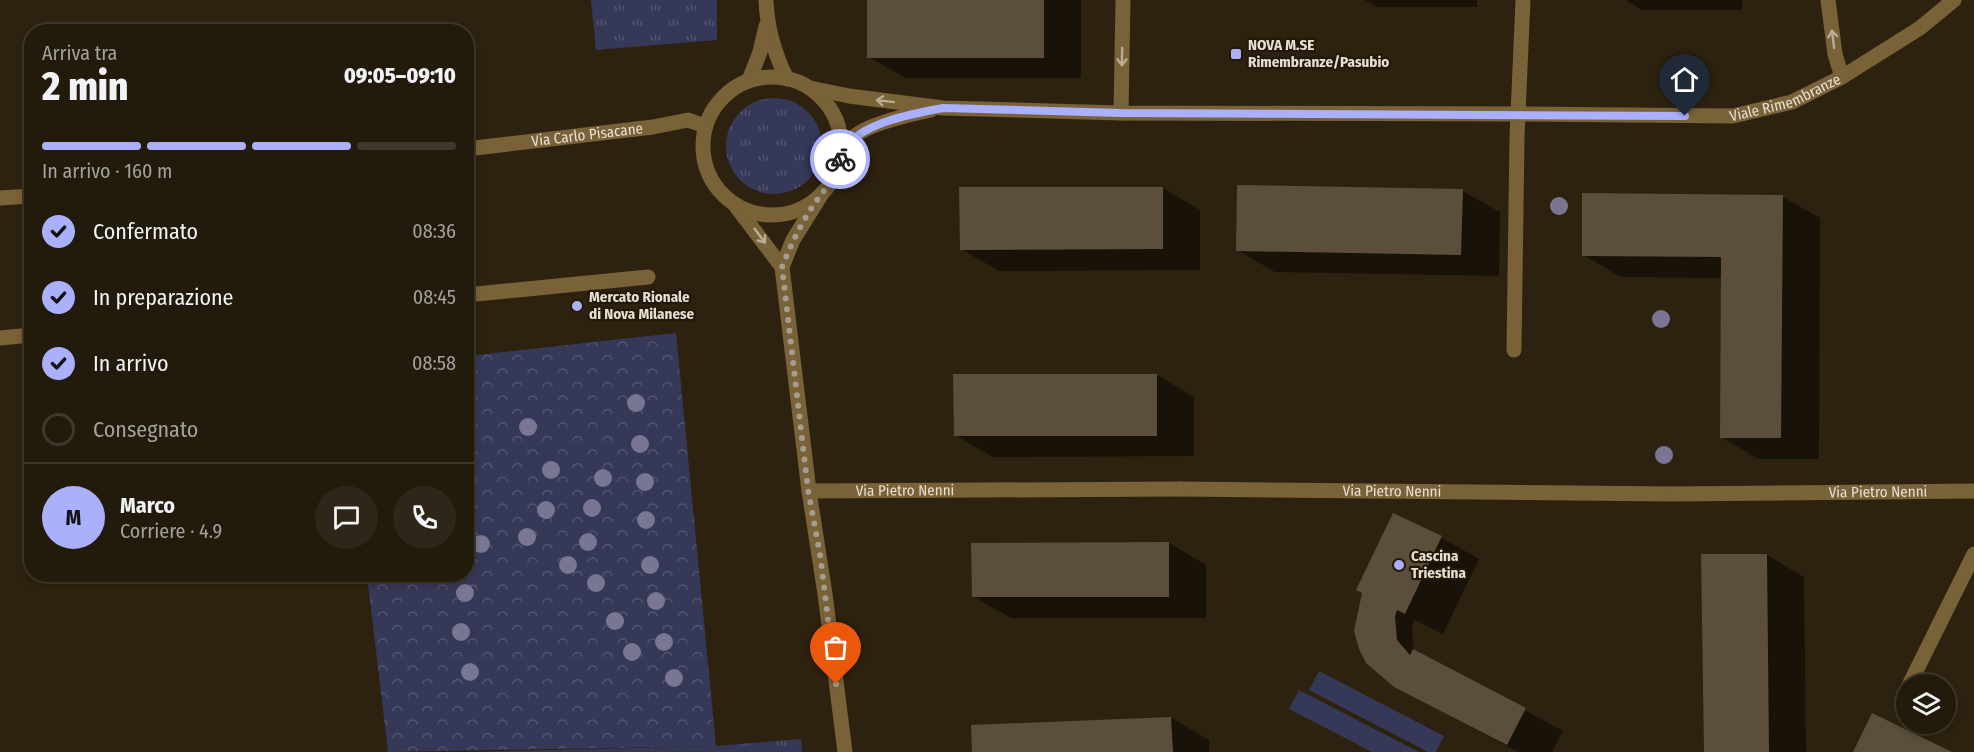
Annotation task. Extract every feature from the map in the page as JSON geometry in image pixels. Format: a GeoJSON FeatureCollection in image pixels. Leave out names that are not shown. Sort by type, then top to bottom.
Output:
{"type":"FeatureCollection","features":[{"type":"Feature","properties":{"kind":"street"},"geometry":{"type":"LineString","coordinates":[[766,0],[767,23],[775,54],[787,79]]}},
{"type":"Feature","properties":{"kind":"street"},"geometry":{"type":"LineString","coordinates":[[1121,113],[1123,0]]}},
{"type":"Feature","properties":{"kind":"street"},"geometry":{"type":"LineString","coordinates":[[1514,350],[1523,0]]}},
{"type":"Feature","properties":{"kind":"street"},"geometry":{"type":"LineString","coordinates":[[1828,0],[1835,54],[1842,77]]}},
{"type":"Feature","properties":{"kind":"street","name":"Viale Rimembranze"},"geometry":{"type":"LineString","coordinates":[[810,88],[849,96],[943,108],[1121,113],[1732,116],[1792,102],[1842,77],[1920,28],[1954,0]]}},
{"type":"Feature","properties":{"kind":"street"},"geometry":{"type":"LineString","coordinates":[[749,80],[760,52],[767,23]]}},
{"type":"Feature","properties":{"kind":"street"},"geometry":{"type":"LineString","coordinates":[[782,267],[735,205],[718,190],[707,173],[702,146],[705,126],[720,99],[735,87],[749,80],[772,76],[810,88],[824,100],[833,114],[840,136],[840,156],[834,176],[793,240],[782,267],[808,490],[824,584],[845,752]]}},
{"type":"Feature","properties":{"kind":"street","name":"Viale Rimembranze"},"geometry":{"type":"LineString","coordinates":[[840,156],[854,136],[863,130],[915,113],[943,108]]}},
{"type":"Feature","properties":{"kind":"street","name":"Via Carlo Pisacane"},"geometry":{"type":"LineString","coordinates":[[474,147],[653,127],[688,120],[705,126]]}},
{"type":"Feature","properties":{"kind":"street"},"geometry":{"type":"LineString","coordinates":[[735,205],[754,213],[778,215],[802,209],[821,195]]}},
{"type":"Feature","properties":{"kind":"street"},"geometry":{"type":"LineString","coordinates":[[0,198],[24,196]]}},
{"type":"Feature","properties":{"kind":"street"},"geometry":{"type":"LineString","coordinates":[[474,294],[648,277]]}},
{"type":"Feature","properties":{"kind":"street"},"geometry":{"type":"LineString","coordinates":[[0,338],[24,336]]}},
{"type":"Feature","properties":{"kind":"street","name":"Via Pietro Nenni"},"geometry":{"type":"LineString","coordinates":[[808,490],[1180,489],[1672,494],[1974,491]]}},
{"type":"Feature","properties":{"kind":"street"},"geometry":{"type":"LineString","coordinates":[[1914,674],[1974,554]]}},
{"type":"Feature","properties":{"kind":"green space"},"geometry":{"type":"Polygon","coordinates":[[[591,0],[717,0],[717,40],[596,50],[591,0]]]}},
{"type":"Feature","properties":{"kind":"green space"},"geometry":{"type":"Polygon","coordinates":[[[774,98],[792,101],[808,112],[819,128],[822,146],[819,164],[808,180],[792,191],[774,194],[756,191],[740,180],[729,164],[726,146],[729,128],[740,112],[756,101],[774,98]]]}},
{"type":"Feature","properties":{"kind":"green space"},"geometry":{"type":"Polygon","coordinates":[[[676,333],[716,746],[388,752],[368,582],[474,582],[474,355],[676,333]]]}},
{"type":"Feature","properties":{"kind":"green space"},"geometry":{"type":"Polygon","coordinates":[[[1319,671],[1444,736],[1436,752],[1428,752],[1309,690],[1319,671]]]}},
{"type":"Feature","properties":{"kind":"green space"},"geometry":{"type":"Polygon","coordinates":[[[1299,690],[1419,752],[1372,752],[1289,709],[1299,690]]]}},
{"type":"Feature","properties":{"kind":"green space"},"geometry":{"type":"Polygon","coordinates":[[[801,739],[802,752],[465,752],[716,746],[801,739]]]}},
{"type":"Feature","properties":{"kind":"building"},"geometry":{"type":"Polygon","coordinates":[[[867,0],[1044,0],[1044,58],[867,58],[867,0]]]}},
{"type":"Feature","properties":{"kind":"building"},"geometry":{"type":"Polygon","coordinates":[[[1237,185],[1463,189],[1461,255],[1236,251],[1237,185]]]}},
{"type":"Feature","properties":{"kind":"building"},"geometry":{"type":"Polygon","coordinates":[[[959,187],[1163,187],[1163,249],[960,250],[959,187]]]}},
{"type":"Feature","properties":{"kind":"building"},"geometry":{"type":"Polygon","coordinates":[[[1582,193],[1783,195],[1781,438],[1720,438],[1721,257],[1582,256],[1582,193]]]}},
{"type":"Feature","properties":{"kind":"building"},"geometry":{"type":"Polygon","coordinates":[[[953,374],[1157,374],[1157,436],[954,436],[953,374]]]}},
{"type":"Feature","properties":{"kind":"building"},"geometry":{"type":"Polygon","coordinates":[[[1393,513],[1442,536],[1405,614],[1397,610],[1395,617],[1397,640],[1410,655],[1413,649],[1526,708],[1507,745],[1394,687],[1366,663],[1359,649],[1354,631],[1362,593],[1356,590],[1393,513]]]}},
{"type":"Feature","properties":{"kind":"building"},"geometry":{"type":"Polygon","coordinates":[[[1169,542],[1169,597],[972,597],[971,543],[1169,542]]]}},
{"type":"Feature","properties":{"kind":"building"},"geometry":{"type":"Polygon","coordinates":[[[1701,554],[1767,554],[1769,752],[1704,752],[1701,554]]]}},
{"type":"Feature","properties":{"kind":"building"},"geometry":{"type":"Polygon","coordinates":[[[1872,713],[1896,725],[1896,734],[1915,734],[1952,752],[1853,752],[1872,713]]]}},
{"type":"Feature","properties":{"kind":"building"},"geometry":{"type":"Polygon","coordinates":[[[1171,717],[1173,752],[972,752],[971,725],[1171,717]]]}},
{"type":"Feature","properties":{"kind":"way so far"},"geometry":{"type":"LineString","coordinates":[[836,684],[820,554],[808,490],[782,267],[793,240],[828,187],[840,159]]}},
{"type":"Feature","properties":{"kind":"place","name":"NOVA M.SE Rimembranze/Pasubio"},"geometry":{"type":"Point","coordinates":[1236,54]}},
{"type":"Feature","properties":{"kind":"place","name":"Mercato Rionale di Nova Milanese"},"geometry":{"type":"Point","coordinates":[577,306]}},
{"type":"Feature","properties":{"kind":"place","name":"Cascina Triestina"},"geometry":{"type":"Point","coordinates":[1399,565]}},
{"type":"Feature","properties":{"kind":"route"},"geometry":{"type":"LineString","coordinates":[[840,159],[846,146],[863,130],[915,113],[943,108],[1121,113],[1685,116]]}}]}
